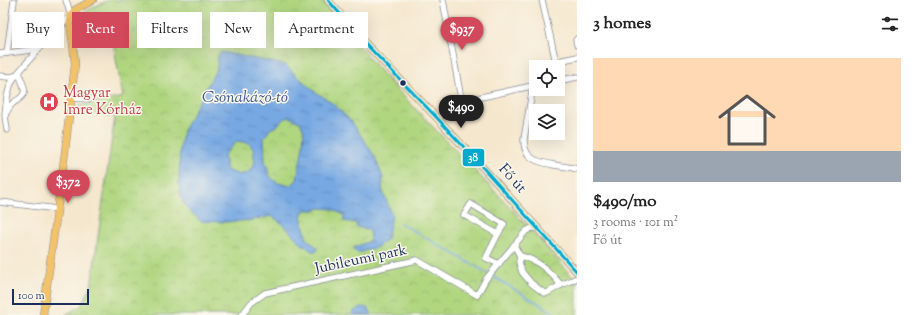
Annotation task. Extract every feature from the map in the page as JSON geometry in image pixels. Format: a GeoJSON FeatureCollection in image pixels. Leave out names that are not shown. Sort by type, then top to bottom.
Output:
{"type":"FeatureCollection","features":[{"type":"Feature","properties":{"kind":"main road"},"geometry":{"type":"LineString","coordinates":[[43,315],[71,98],[74,64],[74,33],[70,24],[71,16],[75,10],[92,0]]}},
{"type":"Feature","properties":{"kind":"main road","name":"Fő út"},"geometry":{"type":"LineString","coordinates":[[328,0],[366,44],[438,119],[577,272]]}},
{"type":"Feature","properties":{"kind":"street"},"geometry":{"type":"LineString","coordinates":[[64,22],[71,16],[66,0]]}},
{"type":"Feature","properties":{"kind":"street"},"geometry":{"type":"LineString","coordinates":[[443,0],[461,97],[459,102]]}},
{"type":"Feature","properties":{"kind":"street"},"geometry":{"type":"LineString","coordinates":[[542,0],[555,60]]}},
{"type":"Feature","properties":{"kind":"street"},"geometry":{"type":"LineString","coordinates":[[7,53],[14,1]]}},
{"type":"Feature","properties":{"kind":"street"},"geometry":{"type":"LineString","coordinates":[[577,39],[577,45]]}},
{"type":"Feature","properties":{"kind":"street"},"geometry":{"type":"LineString","coordinates":[[0,54],[37,48]]}},
{"type":"Feature","properties":{"kind":"street"},"geometry":{"type":"LineString","coordinates":[[7,130],[5,115],[10,86],[16,76],[39,48]]}},
{"type":"Feature","properties":{"kind":"street"},"geometry":{"type":"LineString","coordinates":[[20,52],[26,55],[26,64]]}},
{"type":"Feature","properties":{"kind":"street"},"geometry":{"type":"LineString","coordinates":[[563,60],[577,57]]}},
{"type":"Feature","properties":{"kind":"street"},"geometry":{"type":"LineString","coordinates":[[5,115],[11,105],[22,97],[24,92],[23,84],[19,75],[20,71]]}},
{"type":"Feature","properties":{"kind":"street"},"geometry":{"type":"LineString","coordinates":[[0,76],[16,76]]}},
{"type":"Feature","properties":{"kind":"street"},"geometry":{"type":"LineString","coordinates":[[565,79],[577,77]]}},
{"type":"Feature","properties":{"kind":"street"},"geometry":{"type":"LineString","coordinates":[[438,119],[449,108],[459,102],[529,87]]}},
{"type":"Feature","properties":{"kind":"street"},"geometry":{"type":"LineString","coordinates":[[532,96],[524,139],[526,151],[529,156],[540,163],[577,168]]}},
{"type":"Feature","properties":{"kind":"street"},"geometry":{"type":"LineString","coordinates":[[7,97],[9,99],[16,100]]}},
{"type":"Feature","properties":{"kind":"street"},"geometry":{"type":"LineString","coordinates":[[71,98],[90,99]]}},
{"type":"Feature","properties":{"kind":"street"},"geometry":{"type":"LineString","coordinates":[[0,202],[57,209]]}},
{"type":"Feature","properties":{"kind":"street"},"geometry":{"type":"LineString","coordinates":[[498,234],[464,215],[471,204],[504,224],[486,258],[499,264]]}},
{"type":"Feature","properties":{"kind":"street"},"geometry":{"type":"LineString","coordinates":[[526,215],[526,231]]}},
{"type":"Feature","properties":{"kind":"street"},"geometry":{"type":"LineString","coordinates":[[526,231],[532,228],[538,228]]}},
{"type":"Feature","properties":{"kind":"street","name":"Jubileumi park"},"geometry":{"type":"LineString","coordinates":[[242,315],[251,303],[265,293],[417,260],[477,295],[486,279],[526,231]]}},
{"type":"Feature","properties":{"kind":"street"},"geometry":{"type":"LineString","coordinates":[[514,245],[520,256],[522,272],[531,283],[544,293],[547,293],[577,278]]}},
{"type":"Feature","properties":{"kind":"street"},"geometry":{"type":"LineString","coordinates":[[520,256],[532,260],[545,268],[561,285]]}},
{"type":"Feature","properties":{"kind":"green space"},"geometry":{"type":"Polygon","coordinates":[[[108,0],[322,0],[332,12],[274,12],[274,48],[361,48],[384,76],[510,207],[577,282],[577,315],[65,315],[81,306],[91,287],[115,116],[73,111],[74,107],[123,97],[114,48],[129,48],[129,12],[84,12],[108,0]]]}},
{"type":"Feature","properties":{"kind":"water","name":"Csónakázó-tó"},"geometry":{"type":"Polygon","coordinates":[[[221,52],[286,65],[314,91],[332,103],[351,121],[375,157],[383,178],[382,189],[392,215],[387,239],[377,247],[358,253],[353,250],[355,247],[370,241],[370,231],[357,227],[356,223],[344,221],[344,215],[332,209],[321,208],[304,210],[301,216],[307,239],[318,248],[317,251],[312,251],[302,244],[272,216],[252,220],[225,222],[201,221],[188,210],[181,198],[179,184],[180,149],[183,131],[217,68],[218,56],[221,52]],[[289,117],[282,120],[277,126],[270,129],[264,138],[265,161],[270,177],[278,183],[290,186],[297,180],[303,146],[304,130],[300,122],[289,117]],[[237,141],[224,155],[226,170],[240,175],[249,172],[255,162],[253,149],[249,143],[237,141]]]}},
{"type":"Feature","properties":{"kind":"water"},"geometry":{"type":"Polygon","coordinates":[[[361,307],[367,308],[371,312],[371,315],[352,315],[353,312],[361,307]]]}},
{"type":"Feature","properties":{"kind":"waterway"},"geometry":{"type":"LineString","coordinates":[[400,223],[489,274]]}},
{"type":"Feature","properties":{"kind":"waterway"},"geometry":{"type":"LineString","coordinates":[[492,276],[558,315]]}},
{"type":"Feature","properties":{"kind":"transit line","name":"38"},"geometry":{"type":"LineString","coordinates":[[328,0],[366,44],[438,119],[577,272]]}},
{"type":"Feature","properties":{"kind":"place","name":"Magyar Imre Kórház"},"geometry":{"type":"Point","coordinates":[49,102]}}]}
